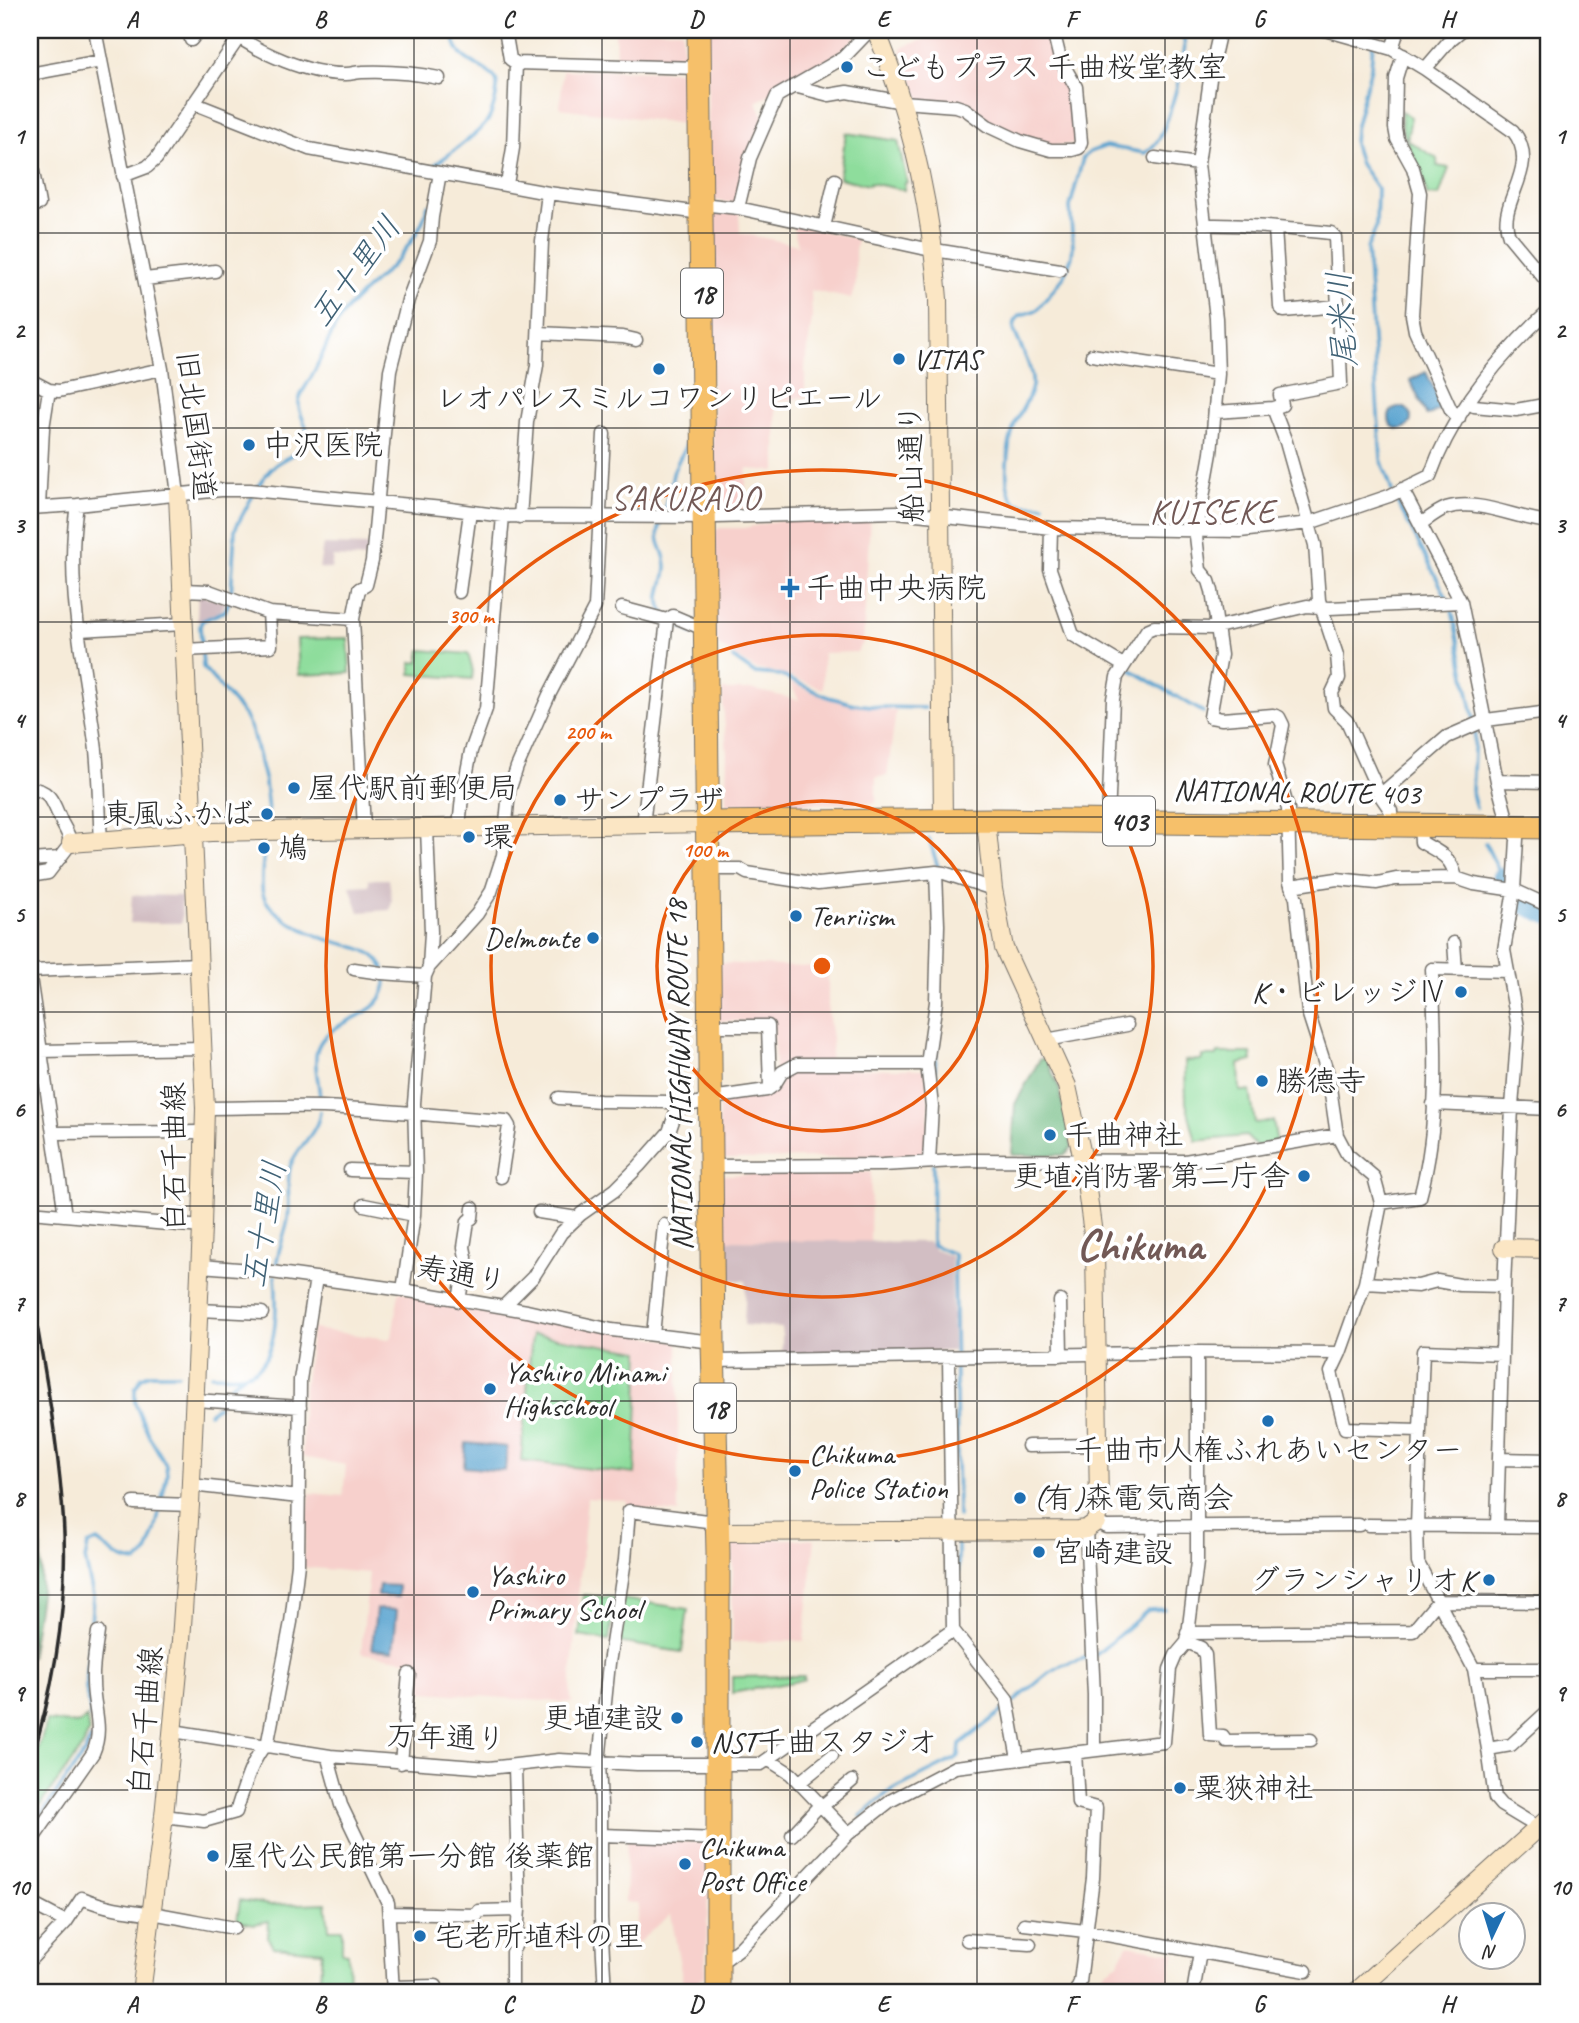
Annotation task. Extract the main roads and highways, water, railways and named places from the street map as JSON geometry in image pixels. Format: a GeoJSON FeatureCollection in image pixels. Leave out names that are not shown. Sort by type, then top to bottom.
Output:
{"type":"FeatureCollection","features":[{"type":"Feature","properties":{"kind":"highway","name":"NATIONAL HIGHWAY ROUTE 18"},"geometry":{"type":"LineString","coordinates":[[699,30],[717,1532],[718,1993]]}},
{"type":"Feature","properties":{"kind":"highway","name":"NATIONAL ROUTE 403"},"geometry":{"type":"LineString","coordinates":[[708,823],[986,820],[1549,827]]}},
{"type":"Feature","properties":{"kind":"water"},"geometry":{"type":"Polygon","coordinates":[[[1426,372],[1443,408],[1427,416],[1410,380],[1426,372]]]}},
{"type":"Feature","properties":{"kind":"water"},"geometry":{"type":"Polygon","coordinates":[[[1400,407],[1408,410],[1411,418],[1408,426],[1400,429],[1392,426],[1389,418],[1392,410],[1400,407]]]}},
{"type":"Feature","properties":{"kind":"water"},"geometry":{"type":"Polygon","coordinates":[[[466,1443],[507,1447],[505,1471],[464,1467],[466,1443]]]}},
{"type":"Feature","properties":{"kind":"water"},"geometry":{"type":"Polygon","coordinates":[[[379,1585],[398,1586],[398,1597],[378,1596],[379,1585]]]}},
{"type":"Feature","properties":{"kind":"water"},"geometry":{"type":"Polygon","coordinates":[[[376,1609],[397,1610],[393,1651],[372,1649],[376,1609]]]}},
{"type":"Feature","properties":{"kind":"waterway","name":"五十里川"},"geometry":{"type":"LineString","coordinates":[[435,170],[436,164],[487,122],[497,91],[495,78],[466,59],[457,49],[453,30]]}},
{"type":"Feature","properties":{"kind":"waterway"},"geometry":{"type":"LineString","coordinates":[[1044,505],[1017,503],[1008,489],[1007,466],[1012,433],[1032,386],[1029,365],[1014,330],[1015,322],[1019,316],[1037,310],[1063,278],[1072,256],[1070,207],[1083,158],[1106,146],[1145,153],[1160,137],[1183,60],[1184,40],[1179,30]]}},
{"type":"Feature","properties":{"kind":"waterway","name":"尾米川"},"geometry":{"type":"LineString","coordinates":[[1374,30],[1371,67],[1355,129],[1354,144],[1360,164],[1377,188],[1376,228],[1367,248],[1381,459],[1392,491]]}},
{"type":"Feature","properties":{"kind":"waterway","name":"五十里川"},"geometry":{"type":"LineString","coordinates":[[257,488],[273,467],[304,445],[307,432],[300,409],[300,398],[334,330],[352,303],[403,253],[416,234],[428,205]]}},
{"type":"Feature","properties":{"kind":"waterway"},"geometry":{"type":"LineString","coordinates":[[664,512],[674,470],[687,443],[691,424],[691,385]]}},
{"type":"Feature","properties":{"kind":"waterway","name":"五十里川"},"geometry":{"type":"LineString","coordinates":[[231,595],[235,529],[253,495]]}},
{"type":"Feature","properties":{"kind":"waterway","name":"尾米川"},"geometry":{"type":"LineString","coordinates":[[1395,498],[1447,598]]}},
{"type":"Feature","properties":{"kind":"waterway"},"geometry":{"type":"LineString","coordinates":[[662,520],[658,535],[666,567],[660,603],[666,615]]}},
{"type":"Feature","properties":{"kind":"waterway","name":"五十里川"},"geometry":{"type":"LineString","coordinates":[[229,602],[225,611],[202,621],[200,626],[203,667],[244,715],[252,731],[265,782],[268,812]]}},
{"type":"Feature","properties":{"kind":"waterway","name":"尾米川"},"geometry":{"type":"LineString","coordinates":[[1452,610],[1474,720]]}},
{"type":"Feature","properties":{"kind":"waterway"},"geometry":{"type":"LineString","coordinates":[[677,624],[693,634]]}},
{"type":"Feature","properties":{"kind":"waterway"},"geometry":{"type":"LineString","coordinates":[[733,658],[754,673],[780,675],[828,697],[854,704],[925,708]]}},
{"type":"Feature","properties":{"kind":"waterway"},"geometry":{"type":"LineString","coordinates":[[1128,668],[1203,712]]}},
{"type":"Feature","properties":{"kind":"waterway","name":"尾米川"},"geometry":{"type":"LineString","coordinates":[[1475,730],[1472,793],[1476,808]]}},
{"type":"Feature","properties":{"kind":"waterway"},"geometry":{"type":"LineString","coordinates":[[929,839],[938,867]]}},
{"type":"Feature","properties":{"kind":"waterway"},"geometry":{"type":"LineString","coordinates":[[1485,843],[1502,877]]}},
{"type":"Feature","properties":{"kind":"waterway","name":"五十里川"},"geometry":{"type":"LineString","coordinates":[[264,851],[263,894],[278,914],[311,933],[364,950],[379,961],[384,969]]}},
{"type":"Feature","properties":{"kind":"waterway","name":"尾米川"},"geometry":{"type":"LineString","coordinates":[[1502,877],[1505,881]]}},
{"type":"Feature","properties":{"kind":"waterway","name":"尾米川"},"geometry":{"type":"LineString","coordinates":[[1520,903],[1549,915]]}},
{"type":"Feature","properties":{"kind":"waterway","name":"五十里川"},"geometry":{"type":"LineString","coordinates":[[320,1103],[316,1065],[320,1043],[328,1034],[361,1015],[379,1000],[385,990],[386,976]]}},
{"type":"Feature","properties":{"kind":"waterway"},"geometry":{"type":"LineString","coordinates":[[934,1079],[939,1021]]}},
{"type":"Feature","properties":{"kind":"waterway","name":"五十里川"},"geometry":{"type":"LineString","coordinates":[[276,1268],[288,1219],[288,1178],[291,1164],[316,1126],[320,1111]]}},
{"type":"Feature","properties":{"kind":"waterway"},"geometry":{"type":"LineString","coordinates":[[933,1164],[932,1245],[954,1254],[958,1516]]}},
{"type":"Feature","properties":{"kind":"waterway","name":"五十里川"},"geometry":{"type":"LineString","coordinates":[[211,1375],[234,1376],[250,1373],[263,1362],[269,1352],[275,1326],[275,1276]]}},
{"type":"Feature","properties":{"kind":"waterway","name":"五十里川"},"geometry":{"type":"LineString","coordinates":[[91,1717],[86,1689],[93,1596],[85,1559],[88,1545],[97,1541],[125,1560],[137,1562],[147,1553],[155,1531],[167,1475],[166,1465],[148,1434],[135,1403],[135,1388],[142,1377],[150,1374],[178,1374]]}},
{"type":"Feature","properties":{"kind":"waterway"},"geometry":{"type":"LineString","coordinates":[[223,1396],[233,1383],[244,1375]]}},
{"type":"Feature","properties":{"kind":"waterway"},"geometry":{"type":"LineString","coordinates":[[209,1413],[218,1406]]}},
{"type":"Feature","properties":{"kind":"waterway"},"geometry":{"type":"LineString","coordinates":[[958,1538],[958,1574]]}},
{"type":"Feature","properties":{"kind":"waterway"},"geometry":{"type":"LineString","coordinates":[[1096,1655],[1148,1610],[1164,1609]]}},
{"type":"Feature","properties":{"kind":"waterway"},"geometry":{"type":"LineString","coordinates":[[1011,1704],[1050,1672],[1062,1665],[1088,1657]]}},
{"type":"Feature","properties":{"kind":"waterway"},"geometry":{"type":"LineString","coordinates":[[861,1816],[885,1795],[955,1759],[959,1756],[960,1744],[1005,1709]]}},
{"type":"Feature","properties":{"kind":"waterway","name":"五十里川"},"geometry":{"type":"LineString","coordinates":[[30,1831],[85,1752],[91,1739]]}},
{"type":"Feature","properties":{"kind":"railway"},"geometry":{"type":"LineString","coordinates":[[30,1284],[56,1446],[64,1534],[63,1601],[59,1634],[48,1700],[30,1764]]}},
{"type":"Feature","properties":{"kind":"place","name":"こどもプラス 千曲桜堂教室"},"geometry":{"type":"Point","coordinates":[847,67]}},
{"type":"Feature","properties":{"kind":"place","name":"VITAS"},"geometry":{"type":"Point","coordinates":[899,359]}},
{"type":"Feature","properties":{"kind":"place","name":"レオパレスミルコワンリピエール"},"geometry":{"type":"Point","coordinates":[659,369]}},
{"type":"Feature","properties":{"kind":"place","name":"中沢医院"},"geometry":{"type":"Point","coordinates":[249,445]}},
{"type":"Feature","properties":{"kind":"place","name":"千曲中央病院"},"geometry":{"type":"Point","coordinates":[790,588]}},
{"type":"Feature","properties":{"kind":"place","name":"屋代駅前郵便局"},"geometry":{"type":"Point","coordinates":[294,788]}},
{"type":"Feature","properties":{"kind":"place","name":"サンプラザ"},"geometry":{"type":"Point","coordinates":[560,800]}},
{"type":"Feature","properties":{"kind":"place","name":"東風ふかば"},"geometry":{"type":"Point","coordinates":[267,814]}},
{"type":"Feature","properties":{"kind":"place","name":"環"},"geometry":{"type":"Point","coordinates":[469,837]}},
{"type":"Feature","properties":{"kind":"place","name":"鳩"},"geometry":{"type":"Point","coordinates":[264,848]}},
{"type":"Feature","properties":{"kind":"place","name":"Tenriism"},"geometry":{"type":"Point","coordinates":[796,916]}},
{"type":"Feature","properties":{"kind":"place","name":"Delmonte"},"geometry":{"type":"Point","coordinates":[593,938]}},
{"type":"Feature","properties":{"kind":"place","name":"K・ビレッジⅣ"},"geometry":{"type":"Point","coordinates":[1461,992]}},
{"type":"Feature","properties":{"kind":"place","name":"勝德寺"},"geometry":{"type":"Point","coordinates":[1262,1081]}},
{"type":"Feature","properties":{"kind":"place","name":"千曲神社"},"geometry":{"type":"Point","coordinates":[1050,1135]}},
{"type":"Feature","properties":{"kind":"place","name":"更埴消防署 第二庁舎"},"geometry":{"type":"Point","coordinates":[1304,1176]}},
{"type":"Feature","properties":{"kind":"place","name":"Yashiro Minami Highschool"},"geometry":{"type":"Point","coordinates":[490,1389]}},
{"type":"Feature","properties":{"kind":"place","name":"千曲市人権ふれあいセンター"},"geometry":{"type":"Point","coordinates":[1268,1421]}},
{"type":"Feature","properties":{"kind":"place","name":"Chikuma Police Station"},"geometry":{"type":"Point","coordinates":[795,1471]}},
{"type":"Feature","properties":{"kind":"place","name":"(有)森電気商会"},"geometry":{"type":"Point","coordinates":[1020,1498]}},
{"type":"Feature","properties":{"kind":"place","name":"宮崎建設"},"geometry":{"type":"Point","coordinates":[1039,1552]}},
{"type":"Feature","properties":{"kind":"place","name":"グランシャリオK"},"geometry":{"type":"Point","coordinates":[1489,1580]}},
{"type":"Feature","properties":{"kind":"place","name":"Yashiro Primary School"},"geometry":{"type":"Point","coordinates":[473,1592]}},
{"type":"Feature","properties":{"kind":"place","name":"更埴建設"},"geometry":{"type":"Point","coordinates":[677,1718]}},
{"type":"Feature","properties":{"kind":"place","name":"NST千曲スタジオ"},"geometry":{"type":"Point","coordinates":[697,1742]}},
{"type":"Feature","properties":{"kind":"place","name":"粟狹神社"},"geometry":{"type":"Point","coordinates":[1180,1788]}},
{"type":"Feature","properties":{"kind":"place","name":"屋代公民館第一分館 後薬館"},"geometry":{"type":"Point","coordinates":[213,1856]}},
{"type":"Feature","properties":{"kind":"place","name":"Chikuma Post Office"},"geometry":{"type":"Point","coordinates":[685,1864]}},
{"type":"Feature","properties":{"kind":"place","name":"宅老所埴科の里"},"geometry":{"type":"Point","coordinates":[420,1936]}},
{"type":"Feature","properties":{"kind":"district","name":"SAKURADO"},"geometry":{"type":"Point","coordinates":[686,498]}},
{"type":"Feature","properties":{"kind":"district","name":"KUISEKE"},"geometry":{"type":"Point","coordinates":[1213,512]}},
{"type":"Feature","properties":{"kind":"district","name":"Chikuma"},"geometry":{"type":"Point","coordinates":[1140,1245]}}]}
